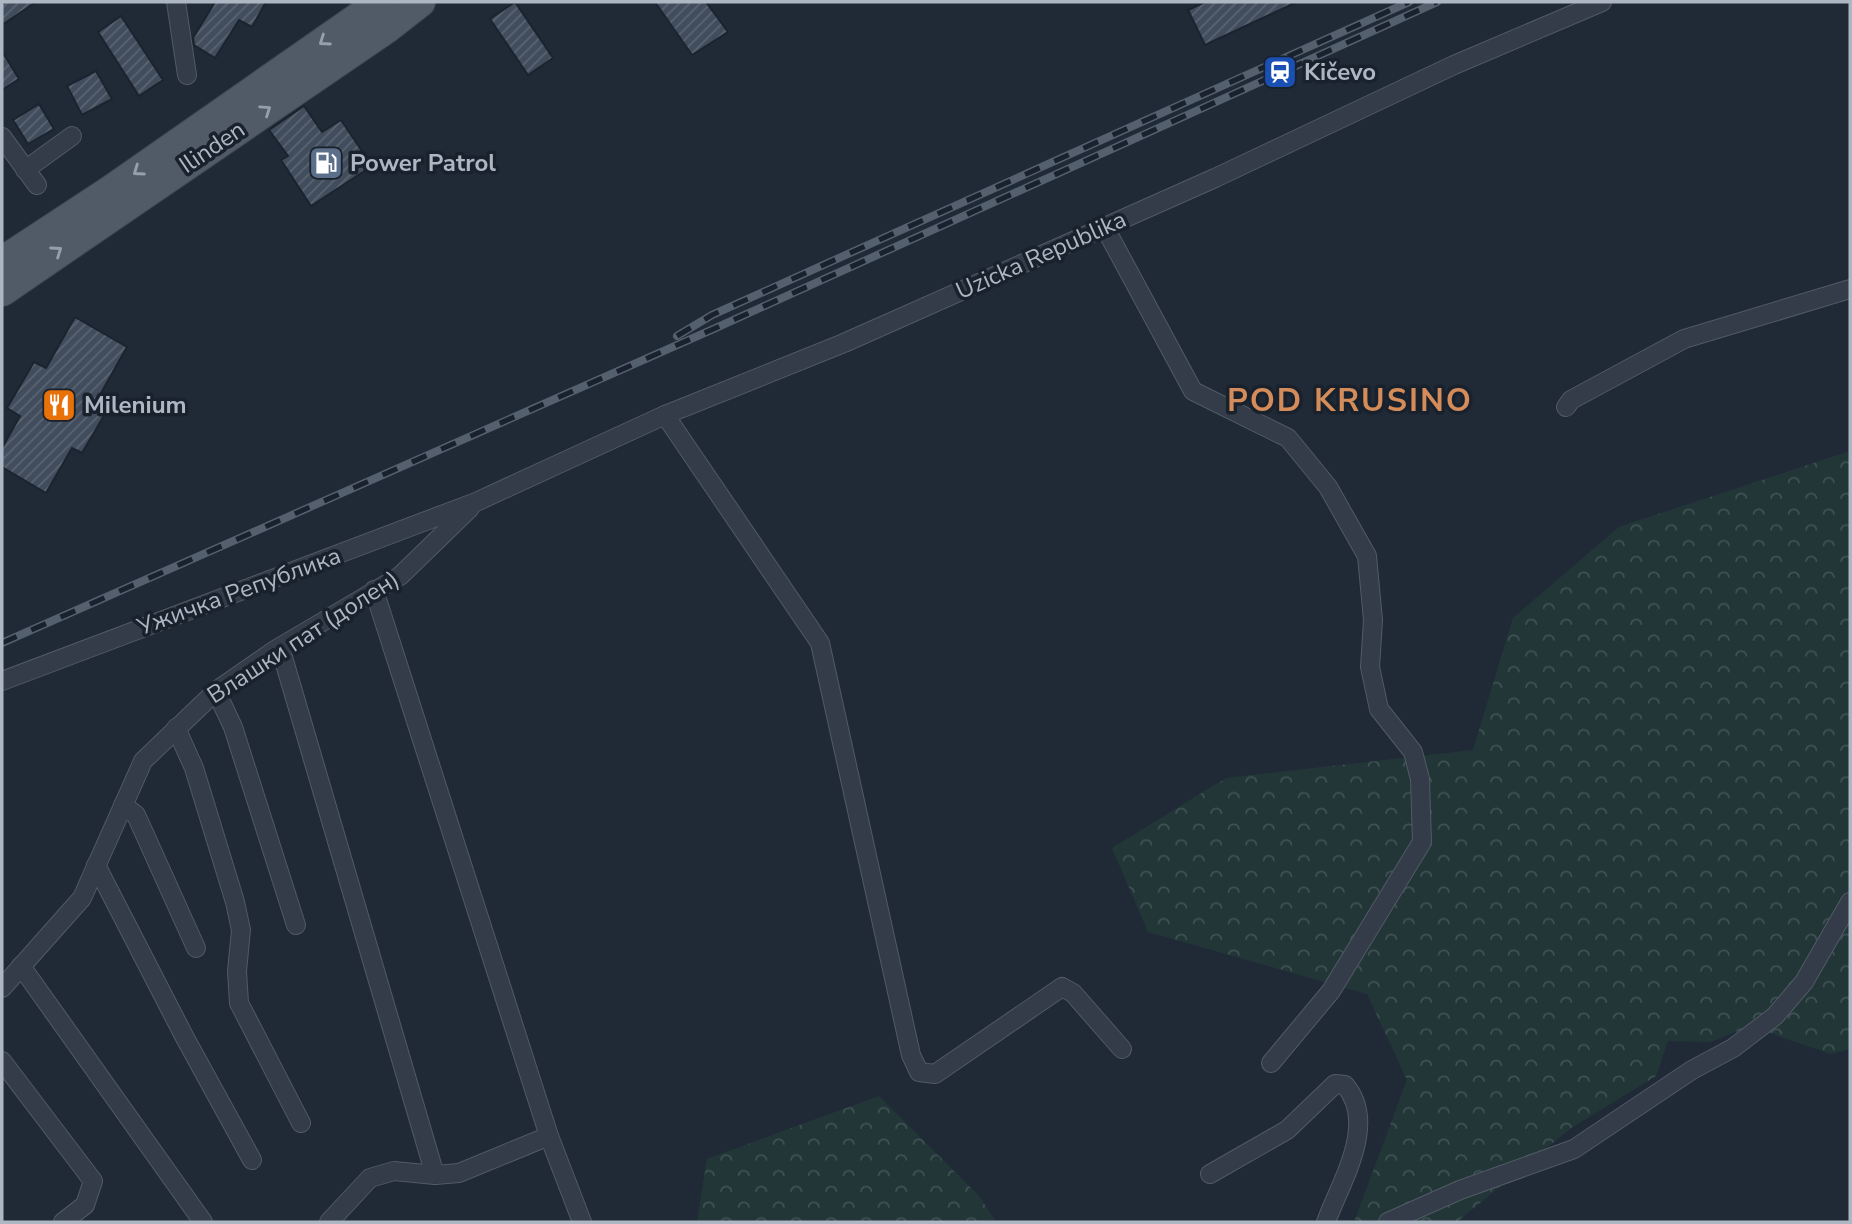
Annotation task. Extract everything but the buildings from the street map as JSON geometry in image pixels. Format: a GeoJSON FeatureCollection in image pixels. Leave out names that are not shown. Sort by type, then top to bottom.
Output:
{"type":"FeatureCollection","features":[{"type":"Feature","properties":{"kind":"main road","name":"Ilinden"},"geometry":{"type":"LineString","coordinates":[[2,262],[110,191],[380,2]]}},
{"type":"Feature","properties":{"kind":"main road","name":"Ilinden"},"geometry":{"type":"LineString","coordinates":[[2,291],[388,27],[420,2]]}},
{"type":"Feature","properties":{"kind":"street"},"geometry":{"type":"LineString","coordinates":[[176,2],[187,75]]}},
{"type":"Feature","properties":{"kind":"street","name":"Uzicka Republika"},"geometry":{"type":"LineString","coordinates":[[476,502],[665,415],[844,343],[1215,178],[1454,65],[1602,2]]}},
{"type":"Feature","properties":{"kind":"street"},"geometry":{"type":"LineString","coordinates":[[24,170],[72,135]]}},
{"type":"Feature","properties":{"kind":"street"},"geometry":{"type":"LineString","coordinates":[[2,136],[37,185]]}},
{"type":"Feature","properties":{"kind":"street"},"geometry":{"type":"LineString","coordinates":[[1104,226],[1192,391],[1287,438],[1328,487],[1367,556],[1373,620],[1370,667],[1379,709],[1413,752],[1420,779],[1422,842],[1331,991],[1271,1063]]}},
{"type":"Feature","properties":{"kind":"street"},"geometry":{"type":"LineString","coordinates":[[1566,407],[1571,400],[1685,339],[1850,289]]}},
{"type":"Feature","properties":{"kind":"street"},"geometry":{"type":"LineString","coordinates":[[665,415],[820,643],[911,1055],[919,1072],[935,1074],[1062,987],[1073,993],[1122,1049]]}},
{"type":"Feature","properties":{"kind":"street","name":"Влашки пат (долен)"},"geometry":{"type":"LineString","coordinates":[[2,988],[82,898],[143,761],[216,691],[279,647],[400,576],[476,502]]}},
{"type":"Feature","properties":{"kind":"street","name":"Ужичка Република"},"geometry":{"type":"LineString","coordinates":[[2,681],[476,502]]}},
{"type":"Feature","properties":{"kind":"street"},"geometry":{"type":"LineString","coordinates":[[374,590],[549,1136],[582,1222]]}},
{"type":"Feature","properties":{"kind":"street"},"geometry":{"type":"LineString","coordinates":[[279,647],[435,1175]]}},
{"type":"Feature","properties":{"kind":"street"},"geometry":{"type":"LineString","coordinates":[[216,691],[233,727],[296,925]]}},
{"type":"Feature","properties":{"kind":"street"},"geometry":{"type":"LineString","coordinates":[[176,728],[194,768],[235,902],[241,938],[237,971],[239,1003],[301,1122]]}},
{"type":"Feature","properties":{"kind":"street"},"geometry":{"type":"LineString","coordinates":[[123,804],[136,815],[196,948]]}},
{"type":"Feature","properties":{"kind":"street"},"geometry":{"type":"LineString","coordinates":[[96,864],[184,1036],[252,1160]]}},
{"type":"Feature","properties":{"kind":"street"},"geometry":{"type":"LineString","coordinates":[[1388,1222],[1460,1191],[1574,1149],[1692,1070],[1733,1048],[1775,1016],[1804,982],[1850,902]]}},
{"type":"Feature","properties":{"kind":"street"},"geometry":{"type":"LineString","coordinates":[[21,967],[203,1222]]}},
{"type":"Feature","properties":{"kind":"street"},"geometry":{"type":"LineString","coordinates":[[2,1061],[93,1181],[85,1205],[63,1222]]}},
{"type":"Feature","properties":{"kind":"street"},"geometry":{"type":"LineString","coordinates":[[1210,1174],[1287,1130],[1335,1084],[1345,1085],[1353,1094],[1357,1109],[1356,1149],[1326,1222]]}},
{"type":"Feature","properties":{"kind":"street"},"geometry":{"type":"LineString","coordinates":[[330,1222],[370,1178],[394,1171],[435,1175],[459,1173],[549,1136]]}},
{"type":"Feature","properties":{"kind":"green space"},"geometry":{"type":"Polygon","coordinates":[[[1850,451],[1850,1049],[1831,1054],[1750,1026],[1711,1042],[1668,1041],[1656,1076],[1571,1128],[1457,1222],[1354,1222],[1407,1080],[1367,994],[1148,932],[1112,848],[1226,778],[1473,750],[1513,618],[1619,527],[1850,451]]]}},
{"type":"Feature","properties":{"kind":"green space"},"geometry":{"type":"Polygon","coordinates":[[[879,1096],[979,1196],[996,1222],[697,1222],[707,1159],[879,1096]]]}},
{"type":"Feature","properties":{"kind":"railway"},"geometry":{"type":"LineString","coordinates":[[677,336],[712,315],[1409,2]]}},
{"type":"Feature","properties":{"kind":"railway"},"geometry":{"type":"LineString","coordinates":[[2,643],[718,327],[1437,2]]}},
{"type":"Feature","properties":{"kind":"place","name":"Kičevo"},"geometry":{"type":"Point","coordinates":[1280,72]}},
{"type":"Feature","properties":{"kind":"place","name":"Power Patrol"},"geometry":{"type":"Point","coordinates":[326,163]}},
{"type":"Feature","properties":{"kind":"place","name":"Milenium"},"geometry":{"type":"Point","coordinates":[59,405]}},
{"type":"Feature","properties":{"kind":"district","name":"POD KRUSINO"},"geometry":{"type":"Point","coordinates":[1350,400]}}]}
